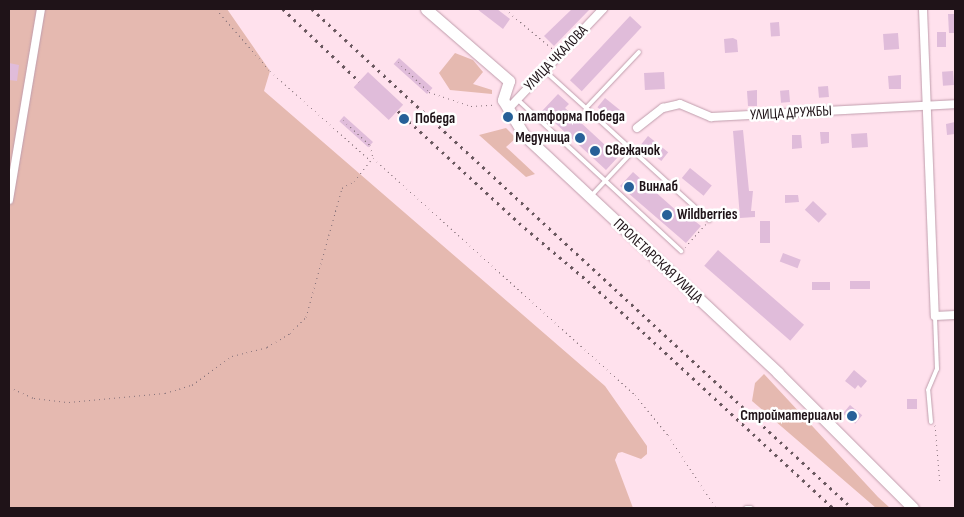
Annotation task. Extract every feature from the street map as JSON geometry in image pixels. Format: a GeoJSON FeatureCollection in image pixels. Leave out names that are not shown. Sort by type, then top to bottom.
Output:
{"type":"FeatureCollection","features":[{"type":"Feature","properties":{"kind":"main road","name":"ПРОЛЕТАРСКАЯ УЛИЦА"},"geometry":{"type":"LineString","coordinates":[[426,9],[509,81],[503,100],[513,104],[524,135],[778,373],[913,508]]}},
{"type":"Feature","properties":{"kind":"street"},"geometry":{"type":"LineString","coordinates":[[9,200],[41,9]]}},
{"type":"Feature","properties":{"kind":"street","name":"УЛИЦА ЧКАЛОВА"},"geometry":{"type":"LineString","coordinates":[[513,104],[603,9]]}},
{"type":"Feature","properties":{"kind":"street"},"geometry":{"type":"LineString","coordinates":[[923,9],[935,316],[955,314]]}},
{"type":"Feature","properties":{"kind":"street","name":"УЛИЦА ДРУЖБЫ"},"geometry":{"type":"LineString","coordinates":[[638,128],[663,108],[680,104],[711,117],[955,104]]}},
{"type":"Feature","properties":{"kind":"lane"},"geometry":{"type":"LineString","coordinates":[[586,108],[639,52]]}},
{"type":"Feature","properties":{"kind":"lane"},"geometry":{"type":"LineString","coordinates":[[544,71],[709,220]]}},
{"type":"Feature","properties":{"kind":"lane"},"geometry":{"type":"LineString","coordinates":[[513,104],[605,181],[681,251]]}},
{"type":"Feature","properties":{"kind":"lane"},"geometry":{"type":"LineString","coordinates":[[590,197],[633,151]]}},
{"type":"Feature","properties":{"kind":"lane"},"geometry":{"type":"LineString","coordinates":[[930,422],[928,390],[937,369],[935,316]]}},
{"type":"Feature","properties":{"kind":"lane"},"geometry":{"type":"LineString","coordinates":[[746,508],[752,508]]}},
{"type":"Feature","properties":{"kind":"path"},"geometry":{"type":"LineString","coordinates":[[216,9],[270,71],[370,160]]}},
{"type":"Feature","properties":{"kind":"path"},"geometry":{"type":"LineString","coordinates":[[505,9],[559,55]]}},
{"type":"Feature","properties":{"kind":"path"},"geometry":{"type":"LineString","coordinates":[[398,62],[429,92],[471,106],[494,104]]}},
{"type":"Feature","properties":{"kind":"path"},"geometry":{"type":"LineString","coordinates":[[343,120],[370,145],[373,158],[635,395],[668,435],[716,508]]}},
{"type":"Feature","properties":{"kind":"path"},"geometry":{"type":"LineString","coordinates":[[9,387],[34,398],[69,402],[166,393],[192,385],[232,356],[267,347],[290,333],[306,318],[342,188],[354,181],[373,158]]}},
{"type":"Feature","properties":{"kind":"path"},"geometry":{"type":"LineString","coordinates":[[681,251],[709,220]]}},
{"type":"Feature","properties":{"kind":"path"},"geometry":{"type":"LineString","coordinates":[[930,422],[937,427],[940,484]]}},
{"type":"Feature","properties":{"kind":"shaded area"},"geometry":{"type":"Polygon","coordinates":[[[9,9],[227,9],[270,71],[264,91],[605,386],[647,446],[647,454],[641,459],[622,452],[618,453],[615,460],[633,508],[9,508],[9,9]]]}},
{"type":"Feature","properties":{"kind":"shaded area"},"geometry":{"type":"Polygon","coordinates":[[[455,53],[473,60],[483,72],[473,84],[492,90],[492,94],[450,90],[439,73],[455,53]]]}},
{"type":"Feature","properties":{"kind":"shaded area"},"geometry":{"type":"Polygon","coordinates":[[[506,128],[516,138],[506,147],[535,174],[526,177],[479,135],[506,128]]]}},
{"type":"Feature","properties":{"kind":"shaded area"},"geometry":{"type":"Polygon","coordinates":[[[764,374],[890,508],[876,508],[752,401],[755,383],[764,374]]]}},
{"type":"Feature","properties":{"kind":"building"},"geometry":{"type":"Polygon","coordinates":[[[477,9],[497,9],[510,19],[503,29],[477,9]]]}},
{"type":"Feature","properties":{"kind":"building"},"geometry":{"type":"Polygon","coordinates":[[[572,9],[590,9],[554,46],[544,36],[572,9]]]}},
{"type":"Feature","properties":{"kind":"building"},"geometry":{"type":"Polygon","coordinates":[[[948,14],[955,14],[955,33],[949,33],[948,14]]]}},
{"type":"Feature","properties":{"kind":"building"},"geometry":{"type":"Polygon","coordinates":[[[630,16],[642,27],[582,91],[570,80],[630,16]]]}},
{"type":"Feature","properties":{"kind":"building"},"geometry":{"type":"Polygon","coordinates":[[[779,22],[780,36],[771,37],[770,23],[779,22]]]}},
{"type":"Feature","properties":{"kind":"building"},"geometry":{"type":"Polygon","coordinates":[[[937,32],[946,32],[946,47],[937,47],[937,32]]]}},
{"type":"Feature","properties":{"kind":"building"},"geometry":{"type":"Polygon","coordinates":[[[898,33],[899,49],[884,50],[883,34],[898,33]]]}},
{"type":"Feature","properties":{"kind":"building"},"geometry":{"type":"Polygon","coordinates":[[[733,38],[737,40],[738,52],[725,53],[724,39],[733,38]]]}},
{"type":"Feature","properties":{"kind":"building"},"geometry":{"type":"Polygon","coordinates":[[[399,58],[432,88],[427,94],[394,64],[399,58]]]}},
{"type":"Feature","properties":{"kind":"building"},"geometry":{"type":"Polygon","coordinates":[[[9,63],[19,65],[17,81],[9,80],[9,63]]]}},
{"type":"Feature","properties":{"kind":"building"},"geometry":{"type":"Polygon","coordinates":[[[953,71],[954,85],[943,86],[942,72],[953,71]]]}},
{"type":"Feature","properties":{"kind":"building"},"geometry":{"type":"Polygon","coordinates":[[[368,72],[403,105],[389,120],[354,87],[368,72]]]}},
{"type":"Feature","properties":{"kind":"building"},"geometry":{"type":"Polygon","coordinates":[[[664,72],[665,89],[645,90],[644,73],[664,72]]]}},
{"type":"Feature","properties":{"kind":"building"},"geometry":{"type":"Polygon","coordinates":[[[901,75],[901,89],[889,89],[888,76],[901,75]]]}},
{"type":"Feature","properties":{"kind":"building"},"geometry":{"type":"Polygon","coordinates":[[[828,86],[829,97],[819,98],[818,87],[828,86]]]}},
{"type":"Feature","properties":{"kind":"building"},"geometry":{"type":"Polygon","coordinates":[[[757,90],[757,106],[748,106],[747,91],[757,90]]]}},
{"type":"Feature","properties":{"kind":"building"},"geometry":{"type":"Polygon","coordinates":[[[789,90],[790,102],[781,103],[780,91],[789,90]]]}},
{"type":"Feature","properties":{"kind":"building"},"geometry":{"type":"Polygon","coordinates":[[[558,94],[569,104],[565,108],[618,157],[606,170],[542,111],[558,94]]]}},
{"type":"Feature","properties":{"kind":"building"},"geometry":{"type":"Polygon","coordinates":[[[605,98],[627,116],[619,125],[597,107],[605,98]]]}},
{"type":"Feature","properties":{"kind":"building"},"geometry":{"type":"Polygon","coordinates":[[[344,116],[373,142],[368,147],[339,121],[344,116]]]}},
{"type":"Feature","properties":{"kind":"building"},"geometry":{"type":"Polygon","coordinates":[[[955,122],[955,134],[947,135],[946,124],[955,122]]]}},
{"type":"Feature","properties":{"kind":"building"},"geometry":{"type":"Polygon","coordinates":[[[743,130],[749,191],[753,191],[751,211],[755,211],[755,217],[740,218],[733,131],[743,130]]]}},
{"type":"Feature","properties":{"kind":"building"},"geometry":{"type":"Polygon","coordinates":[[[820,132],[829,132],[829,143],[821,144],[820,132]]]}},
{"type":"Feature","properties":{"kind":"building"},"geometry":{"type":"Polygon","coordinates":[[[867,133],[868,147],[852,148],[851,134],[867,133]]]}},
{"type":"Feature","properties":{"kind":"building"},"geometry":{"type":"Polygon","coordinates":[[[792,135],[801,135],[802,148],[792,149],[792,135]]]}},
{"type":"Feature","properties":{"kind":"building"},"geometry":{"type":"Polygon","coordinates":[[[648,136],[668,152],[661,161],[641,145],[648,136]]]}},
{"type":"Feature","properties":{"kind":"building"},"geometry":{"type":"Polygon","coordinates":[[[690,168],[712,186],[704,196],[682,178],[690,168]]]}},
{"type":"Feature","properties":{"kind":"building"},"geometry":{"type":"Polygon","coordinates":[[[633,172],[688,221],[691,218],[701,226],[686,243],[620,186],[633,172]]]}},
{"type":"Feature","properties":{"kind":"building"},"geometry":{"type":"Polygon","coordinates":[[[785,195],[798,195],[799,202],[785,203],[785,195]]]}},
{"type":"Feature","properties":{"kind":"building"},"geometry":{"type":"Polygon","coordinates":[[[813,201],[827,214],[819,223],[805,210],[813,201]]]}},
{"type":"Feature","properties":{"kind":"building"},"geometry":{"type":"Polygon","coordinates":[[[760,221],[770,221],[770,243],[760,243],[760,221]]]}},
{"type":"Feature","properties":{"kind":"building"},"geometry":{"type":"Polygon","coordinates":[[[718,250],[804,325],[790,341],[704,266],[718,250]]]}},
{"type":"Feature","properties":{"kind":"building"},"geometry":{"type":"Polygon","coordinates":[[[783,253],[801,260],[798,268],[780,261],[783,253]]]}},
{"type":"Feature","properties":{"kind":"building"},"geometry":{"type":"Polygon","coordinates":[[[850,281],[870,281],[870,289],[850,289],[850,281]]]}},
{"type":"Feature","properties":{"kind":"building"},"geometry":{"type":"Polygon","coordinates":[[[812,282],[830,282],[830,290],[812,290],[812,282]]]}},
{"type":"Feature","properties":{"kind":"building"},"geometry":{"type":"Polygon","coordinates":[[[854,370],[867,381],[861,388],[858,385],[855,389],[845,381],[854,370]]]}},
{"type":"Feature","properties":{"kind":"building"},"geometry":{"type":"Polygon","coordinates":[[[907,399],[917,399],[917,409],[907,409],[907,399]]]}},
{"type":"Feature","properties":{"kind":"building"},"geometry":{"type":"Polygon","coordinates":[[[850,405],[862,415],[855,424],[843,413],[850,405]]]}},
{"type":"Feature","properties":{"kind":"railway"},"geometry":{"type":"LineString","coordinates":[[283,9],[359,81]]}},
{"type":"Feature","properties":{"kind":"railway"},"geometry":{"type":"LineString","coordinates":[[312,9],[852,508]]}},
{"type":"Feature","properties":{"kind":"railway"},"geometry":{"type":"LineString","coordinates":[[398,111],[525,228],[588,281],[833,508]]}},
{"type":"Feature","properties":{"kind":"place","name":"платформа Победа"},"geometry":{"type":"Point","coordinates":[508,117]}},
{"type":"Feature","properties":{"kind":"place","name":"Победа"},"geometry":{"type":"Point","coordinates":[404,119]}},
{"type":"Feature","properties":{"kind":"place","name":"Медуница"},"geometry":{"type":"Point","coordinates":[580,138]}},
{"type":"Feature","properties":{"kind":"place","name":"Свежачок"},"geometry":{"type":"Point","coordinates":[595,151]}},
{"type":"Feature","properties":{"kind":"place","name":"Винлаб"},"geometry":{"type":"Point","coordinates":[629,187]}},
{"type":"Feature","properties":{"kind":"place","name":"Wildberries"},"geometry":{"type":"Point","coordinates":[667,215]}},
{"type":"Feature","properties":{"kind":"place","name":"Стройматериалы"},"geometry":{"type":"Point","coordinates":[852,416]}}]}
